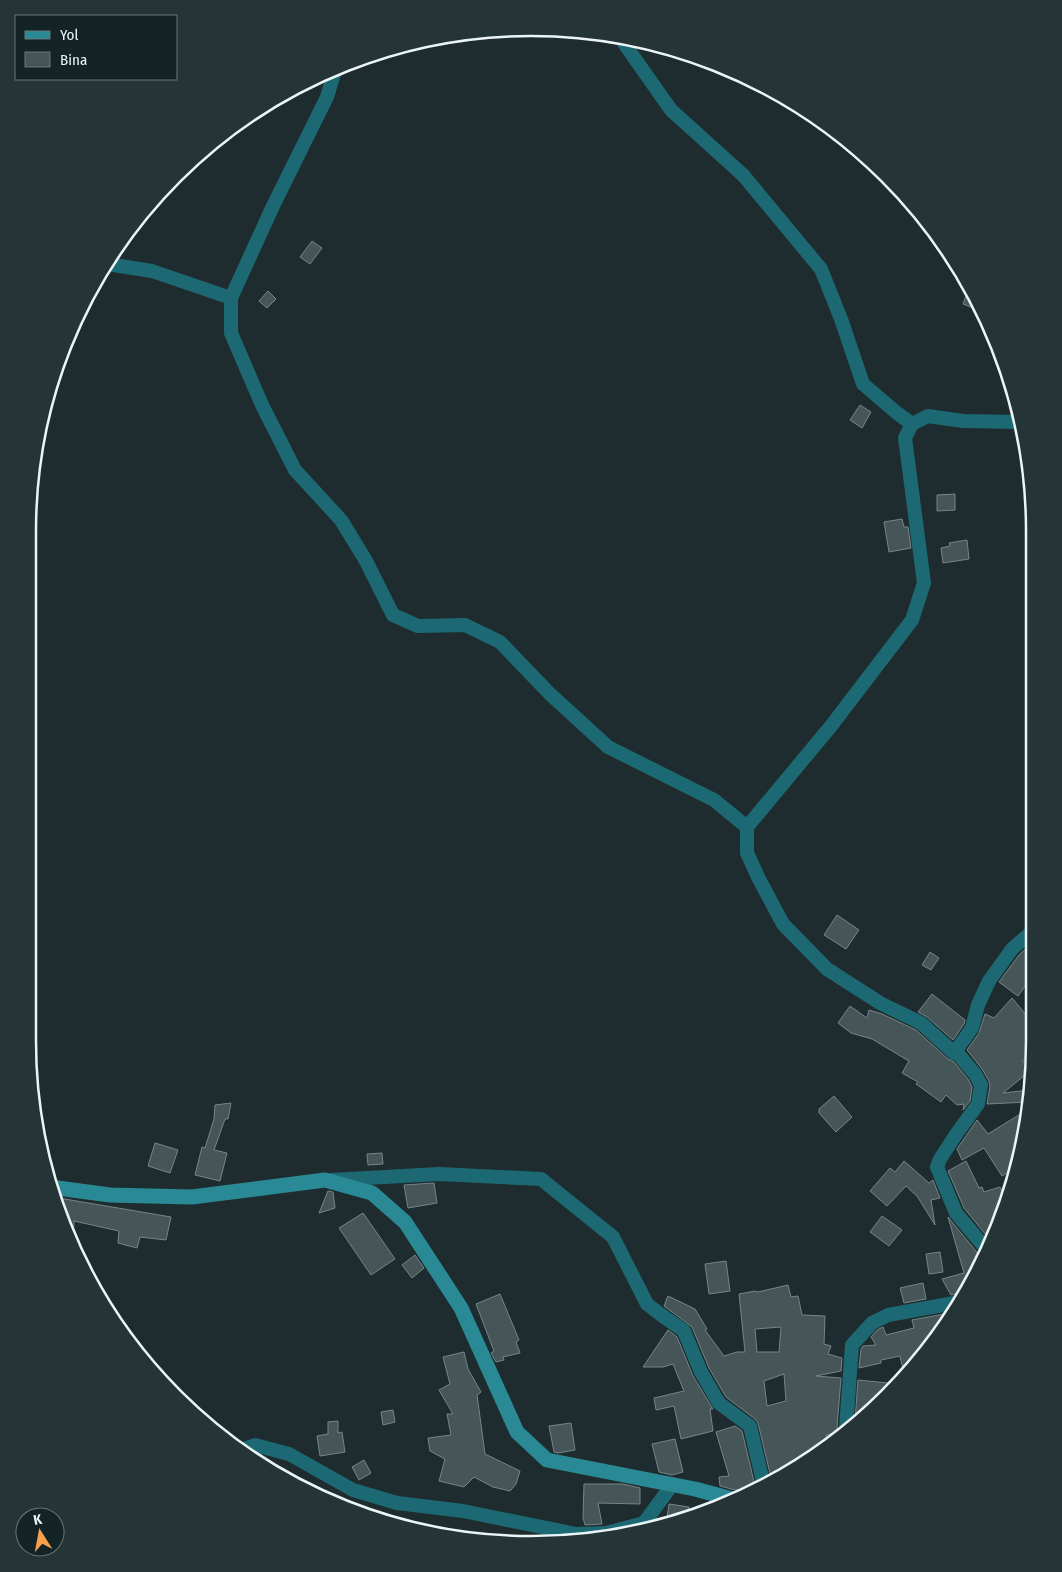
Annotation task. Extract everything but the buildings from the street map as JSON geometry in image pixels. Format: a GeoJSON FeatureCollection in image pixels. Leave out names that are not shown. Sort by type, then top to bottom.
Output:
{"type":"FeatureCollection","features":[{"type":"Feature","properties":{"kind":"main road"},"geometry":{"type":"LineString","coordinates":[[59,1188],[110,1195],[192,1197],[325,1180],[372,1192],[405,1222],[461,1308],[516,1432],[547,1460],[695,1489],[723,1497]]}},
{"type":"Feature","properties":{"kind":"street"},"geometry":{"type":"LineString","coordinates":[[625,45],[671,110],[743,175],[821,269],[864,384],[912,424]]}},
{"type":"Feature","properties":{"kind":"street"},"geometry":{"type":"LineString","coordinates":[[333,78],[327,97],[272,208],[231,298],[231,333],[262,405],[296,470],[342,520],[366,561],[392,615],[418,626],[465,625],[500,642],[550,694],[608,748],[714,800],[748,827]]}},
{"type":"Feature","properties":{"kind":"street"},"geometry":{"type":"LineString","coordinates":[[114,265],[152,271],[231,298]]}},
{"type":"Feature","properties":{"kind":"street"},"geometry":{"type":"LineString","coordinates":[[982,1244],[956,1213],[937,1167],[940,1159],[978,1104],[980,1085],[976,1074],[959,1055],[954,1053],[921,1024],[880,1003],[827,969],[783,924],[747,853],[748,827],[831,726],[912,620],[924,583],[905,438],[912,424],[928,416],[963,422],[1013,422]]}},
{"type":"Feature","properties":{"kind":"street"},"geometry":{"type":"LineString","coordinates":[[954,1053],[972,1028],[978,1005],[989,980],[1012,949],[1026,936]]}},
{"type":"Feature","properties":{"kind":"street"},"geometry":{"type":"LineString","coordinates":[[325,1180],[439,1174],[541,1180],[612,1237],[647,1304],[684,1331],[701,1372],[719,1403],[750,1426],[762,1478]]}},
{"type":"Feature","properties":{"kind":"street"},"geometry":{"type":"LineString","coordinates":[[846,1422],[852,1345],[872,1323],[888,1315],[949,1304]]}},
{"type":"Feature","properties":{"kind":"street"},"geometry":{"type":"LineString","coordinates":[[249,1447],[255,1445],[289,1454],[353,1490],[396,1503],[463,1511],[575,1534]]}},
{"type":"Feature","properties":{"kind":"street"},"geometry":{"type":"LineString","coordinates":[[645,1522],[672,1485]]}}]}
